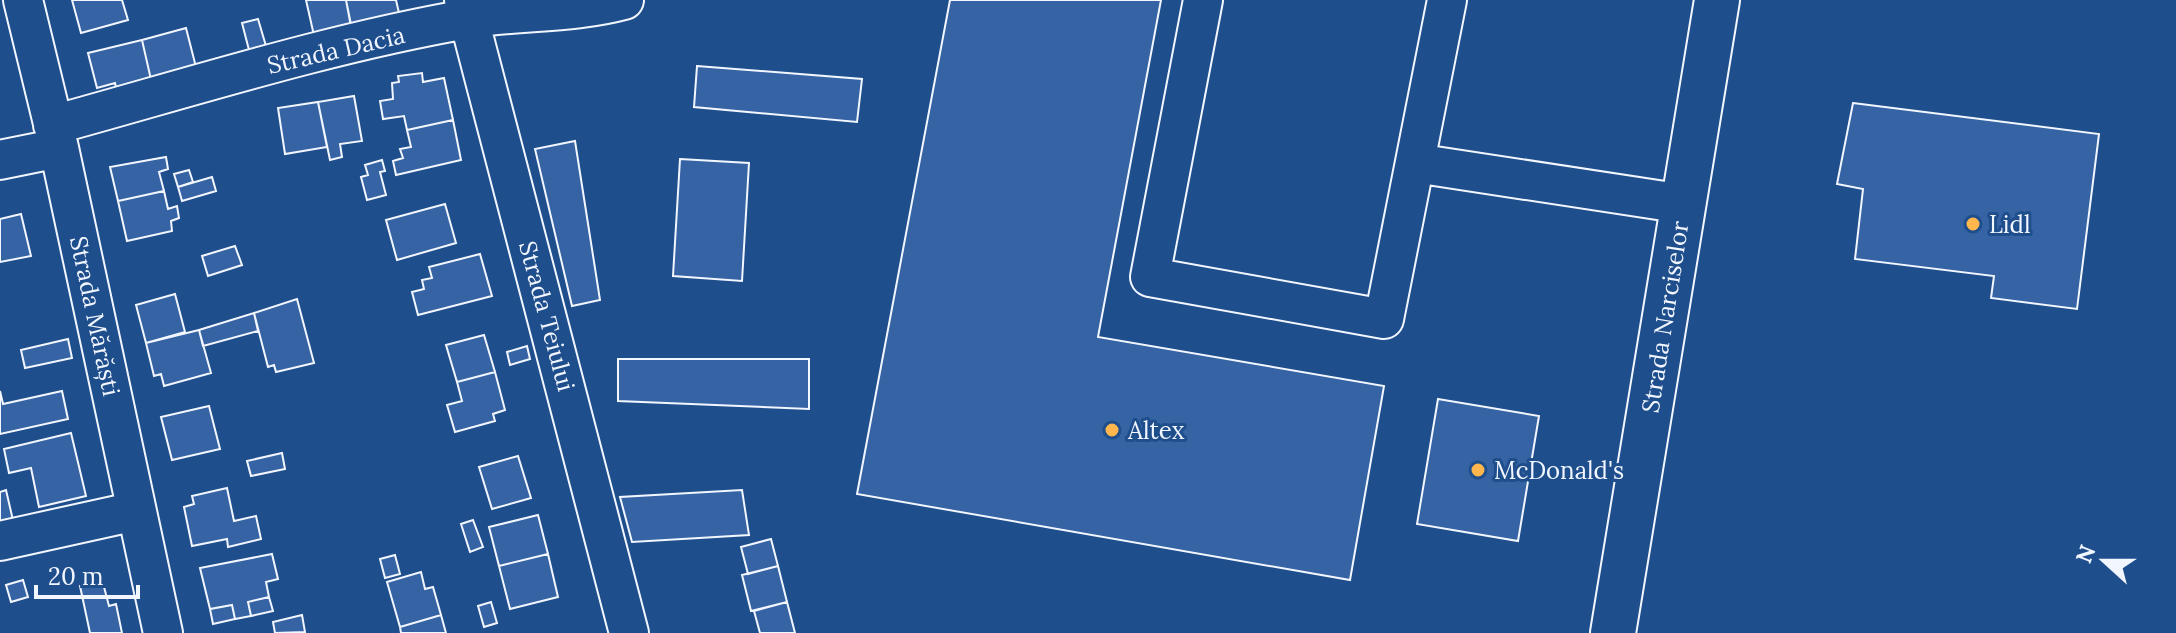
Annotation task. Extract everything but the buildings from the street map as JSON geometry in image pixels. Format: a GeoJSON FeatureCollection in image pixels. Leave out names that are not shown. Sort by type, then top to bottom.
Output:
{"type":"FeatureCollection","features":[{"type":"Feature","properties":{"kind":"main road","name":"Strada Narciselor"},"geometry":{"type":"LineString","coordinates":[[1613,633],[1717,0]]}},
{"type":"Feature","properties":{"kind":"street","name":"Strada Mărăști"},"geometry":{"type":"LineString","coordinates":[[23,0],[56,137],[163,633]]}},
{"type":"Feature","properties":{"kind":"street","name":"Strada Dacia"},"geometry":{"type":"LineString","coordinates":[[0,160],[56,137],[276,64],[466,10],[589,10],[624,0]]}},
{"type":"Feature","properties":{"kind":"street"},"geometry":{"type":"LineString","coordinates":[[1203,0],[1150,277],[1384,319],[1447,0]]}},
{"type":"Feature","properties":{"kind":"street","name":"Strada Teiului"},"geometry":{"type":"LineString","coordinates":[[466,10],[629,633]]}},
{"type":"Feature","properties":{"kind":"street"},"geometry":{"type":"LineString","coordinates":[[1415,163],[1684,204]]}},
{"type":"Feature","properties":{"kind":"street"},"geometry":{"type":"LineString","coordinates":[[0,541],[136,511]]}},
{"type":"Feature","properties":{"kind":"place","name":"Lidl"},"geometry":{"type":"Point","coordinates":[1973,224]}},
{"type":"Feature","properties":{"kind":"place","name":"Altex"},"geometry":{"type":"Point","coordinates":[1112,430]}},
{"type":"Feature","properties":{"kind":"place","name":"McDonald's"},"geometry":{"type":"Point","coordinates":[1478,470]}}]}
